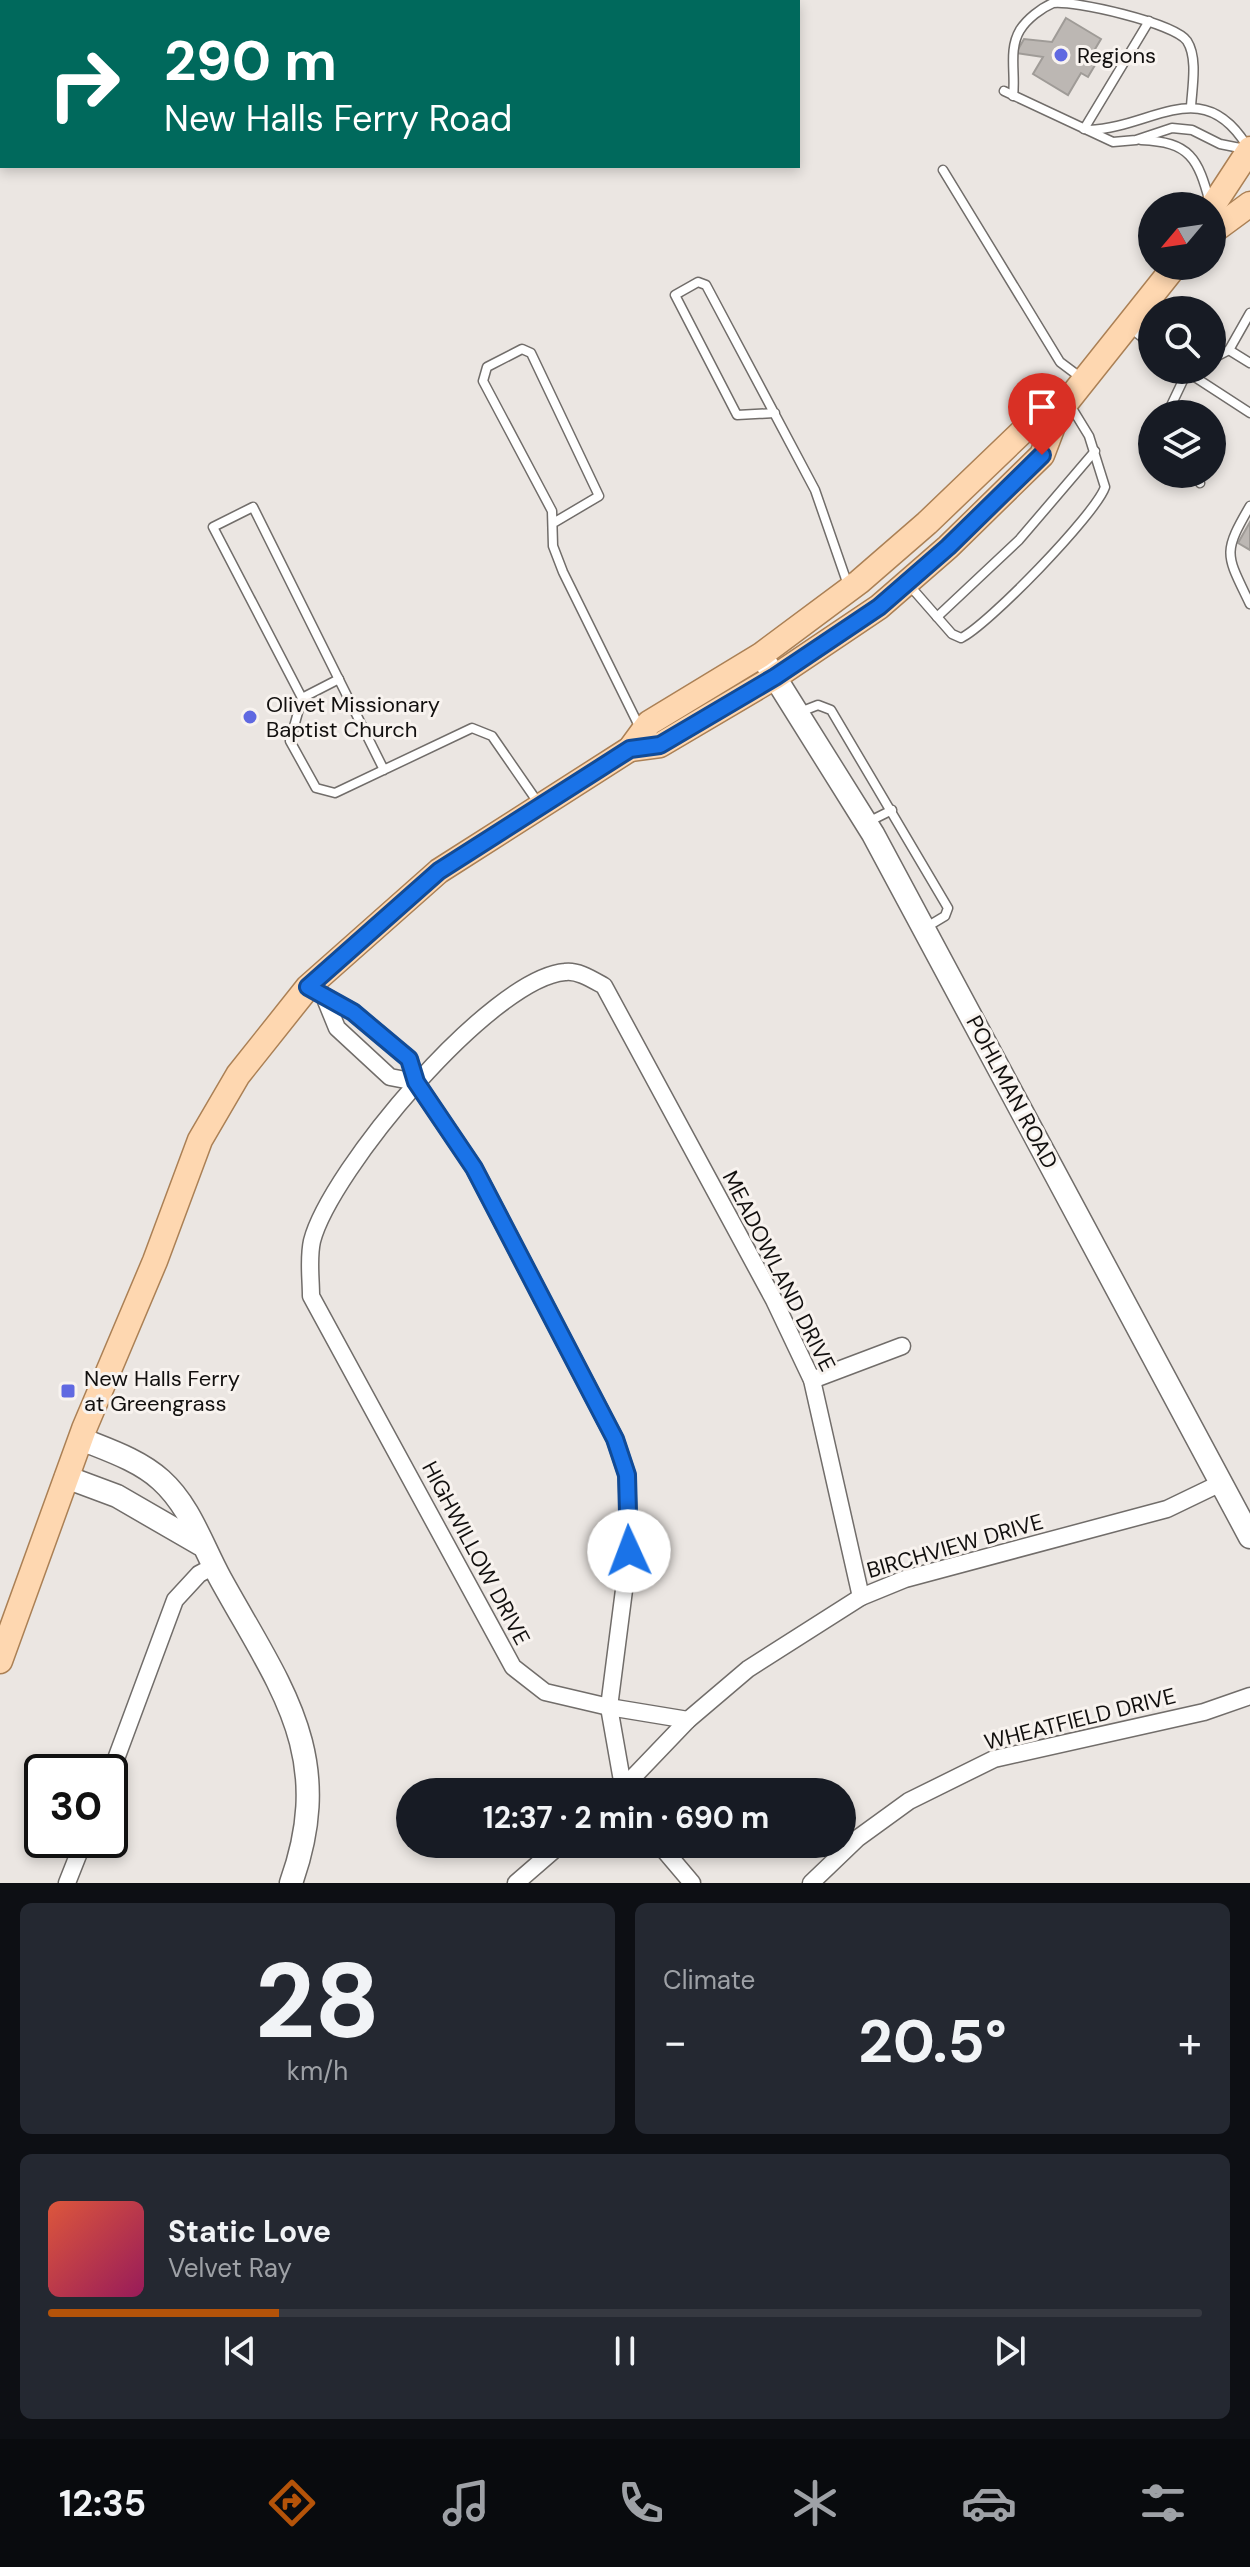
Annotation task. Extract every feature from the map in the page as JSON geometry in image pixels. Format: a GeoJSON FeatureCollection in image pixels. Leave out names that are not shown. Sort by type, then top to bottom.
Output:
{"type":"FeatureCollection","features":[{"type":"Feature","properties":{"kind":"main road"},"geometry":{"type":"LineString","coordinates":[[1222,192],[1250,150]]}},
{"type":"Feature","properties":{"kind":"main road"},"geometry":{"type":"LineString","coordinates":[[1226,222],[1250,204]]}},
{"type":"Feature","properties":{"kind":"main road"},"geometry":{"type":"LineString","coordinates":[[636,740],[660,745],[775,677],[879,607],[908,583],[1042,455],[1063,407],[1164,280]]}},
{"type":"Feature","properties":{"kind":"main road"},"geometry":{"type":"LineString","coordinates":[[0,1661],[66,1477],[155,1261],[200,1140],[238,1075],[439,871],[541,807],[636,740],[649,723],[761,655],[850,589],[927,523],[1024,430],[1063,407]]}},
{"type":"Feature","properties":{"kind":"street","name":"POHLMAN ROAD"},"geometry":{"type":"LineString","coordinates":[[761,655],[867,823],[1250,1537]]}},
{"type":"Feature","properties":{"kind":"street","name":"MEADOWLAND DRIVE"},"geometry":{"type":"LineString","coordinates":[[416,1082],[487,1014],[539,978],[567,971],[604,986],[774,1300],[812,1380],[861,1597]]}},
{"type":"Feature","properties":{"kind":"street"},"geometry":{"type":"LineString","coordinates":[[317,994],[337,1028],[390,1077],[416,1082]]}},
{"type":"Feature","properties":{"kind":"street"},"geometry":{"type":"LineString","coordinates":[[317,994],[353,1012],[409,1059],[416,1082],[474,1168],[615,1439],[627,1475],[629,1551],[609,1707],[620,1778]]}},
{"type":"Feature","properties":{"kind":"street","name":"HIGHWILLOW DRIVE"},"geometry":{"type":"LineString","coordinates":[[416,1082],[339,1187],[313,1239],[311,1296],[513,1667],[545,1692],[609,1707],[688,1720]]}},
{"type":"Feature","properties":{"kind":"street"},"geometry":{"type":"LineString","coordinates":[[812,1380],[902,1346]]}},
{"type":"Feature","properties":{"kind":"street"},"geometry":{"type":"LineString","coordinates":[[81,1439],[123,1456],[160,1479],[187,1510],[200,1544],[293,1710],[304,1743],[310,1778],[309,1817],[291,1883]]}},
{"type":"Feature","properties":{"kind":"street"},"geometry":{"type":"LineString","coordinates":[[66,1477],[117,1496],[200,1544]]}},
{"type":"Feature","properties":{"kind":"street","name":"BIRCHVIEW DRIVE"},"geometry":{"type":"LineString","coordinates":[[634,1778],[688,1720],[748,1669],[861,1597],[905,1579],[1167,1509],[1221,1483]]}},
{"type":"Feature","properties":{"kind":"street"},"geometry":{"type":"LineString","coordinates":[[118,1754],[175,1600],[199,1574],[214,1566]]}},
{"type":"Feature","properties":{"kind":"street","name":"WHEATFIELD DRIVE"},"geometry":{"type":"LineString","coordinates":[[811,1883],[858,1838],[909,1801],[994,1759],[1204,1712],[1250,1696]]}},
{"type":"Feature","properties":{"kind":"street"},"geometry":{"type":"LineString","coordinates":[[67,1883],[77,1858]]}},
{"type":"Feature","properties":{"kind":"street"},"geometry":{"type":"LineString","coordinates":[[516,1883],[545,1858]]}},
{"type":"Feature","properties":{"kind":"street"},"geometry":{"type":"LineString","coordinates":[[671,1858],[692,1883]]}},
{"type":"Feature","properties":{"kind":"lane"},"geometry":{"type":"LineString","coordinates":[[1013,96],[1016,77],[1012,54],[1018,33],[1028,19],[1053,3],[1067,1],[1172,28],[1189,44],[1191,107]]}},
{"type":"Feature","properties":{"kind":"lane"},"geometry":{"type":"LineString","coordinates":[[1086,129],[1149,21]]}},
{"type":"Feature","properties":{"kind":"lane"},"geometry":{"type":"LineString","coordinates":[[1004,91],[1113,142],[1136,140],[1179,145],[1192,156],[1208,192]]}},
{"type":"Feature","properties":{"kind":"lane"},"geometry":{"type":"LineString","coordinates":[[1086,129],[1109,129],[1159,112],[1191,107],[1205,109],[1232,122],[1250,150]]}},
{"type":"Feature","properties":{"kind":"lane"},"geometry":{"type":"LineString","coordinates":[[1136,140],[1156,132],[1182,129],[1192,130],[1220,144],[1250,150]]}},
{"type":"Feature","properties":{"kind":"lane"},"geometry":{"type":"LineString","coordinates":[[943,170],[1060,362],[1084,380]]}},
{"type":"Feature","properties":{"kind":"lane"},"geometry":{"type":"LineString","coordinates":[[775,413],[737,415],[675,295],[698,282],[706,285],[775,413],[815,490],[850,589]]}},
{"type":"Feature","properties":{"kind":"lane"},"geometry":{"type":"LineString","coordinates":[[1226,352],[1250,313]]}},
{"type":"Feature","properties":{"kind":"lane"},"geometry":{"type":"LineString","coordinates":[[1128,326],[1138,334]]}},
{"type":"Feature","properties":{"kind":"lane"},"geometry":{"type":"LineString","coordinates":[[555,522],[599,496],[531,353],[522,349],[487,367],[483,381],[555,522],[553,546],[636,740]]}},
{"type":"Feature","properties":{"kind":"lane"},"geometry":{"type":"LineString","coordinates":[[1229,350],[1250,363]]}},
{"type":"Feature","properties":{"kind":"lane"},"geometry":{"type":"LineString","coordinates":[[1207,384],[1250,413]]}},
{"type":"Feature","properties":{"kind":"lane"},"geometry":{"type":"LineString","coordinates":[[908,583],[952,634],[961,638],[1011,596],[1102,495],[1105,487],[1095,451],[1063,407]]}},
{"type":"Feature","properties":{"kind":"lane"},"geometry":{"type":"LineString","coordinates":[[937,617],[1019,540],[1095,451]]}},
{"type":"Feature","properties":{"kind":"lane"},"geometry":{"type":"LineString","coordinates":[[1250,506],[1229,541],[1229,555],[1250,603]]}},
{"type":"Feature","properties":{"kind":"lane"},"geometry":{"type":"LineString","coordinates":[[384,770],[253,507],[213,527],[302,698],[290,741],[316,788],[335,793],[384,770],[472,728],[492,736],[541,807]]}},
{"type":"Feature","properties":{"kind":"lane"},"geometry":{"type":"LineString","coordinates":[[302,698],[339,679]]}},
{"type":"Feature","properties":{"kind":"lane"},"geometry":{"type":"LineString","coordinates":[[797,713],[818,705],[831,710],[892,810],[948,908],[945,916],[924,928]]}},
{"type":"Feature","properties":{"kind":"lane"},"geometry":{"type":"LineString","coordinates":[[867,823],[892,810]]}},
{"type":"Feature","properties":{"kind":"building","name":"Regions"},"geometry":{"type":"Polygon","coordinates":[[[1066,18],[1101,39],[1088,61],[1095,65],[1088,77],[1081,73],[1068,95],[1033,74],[1043,57],[1016,53],[1024,39],[1052,42],[1066,18]]]}},
{"type":"Feature","properties":{"kind":"building"},"geometry":{"type":"Polygon","coordinates":[[[1250,522],[1250,550],[1238,543],[1250,522]]]}},
{"type":"Feature","properties":{"kind":"place","name":"Regions"},"geometry":{"type":"Point","coordinates":[1061,55]}},
{"type":"Feature","properties":{"kind":"place","name":"Olivet Missionary Baptist Church"},"geometry":{"type":"Point","coordinates":[250,717]}},
{"type":"Feature","properties":{"kind":"place","name":"New Halls Ferry at Greengrass"},"geometry":{"type":"Point","coordinates":[68,1391]}},
{"type":"Feature","properties":{"kind":"route"},"geometry":{"type":"LineString","coordinates":[[629,1551],[627,1475],[615,1439],[474,1168],[416,1082],[409,1059],[353,1012],[326,1001],[308,987],[439,871],[630,749],[660,745],[775,677],[879,607],[948,547],[1042,455]]}}]}
